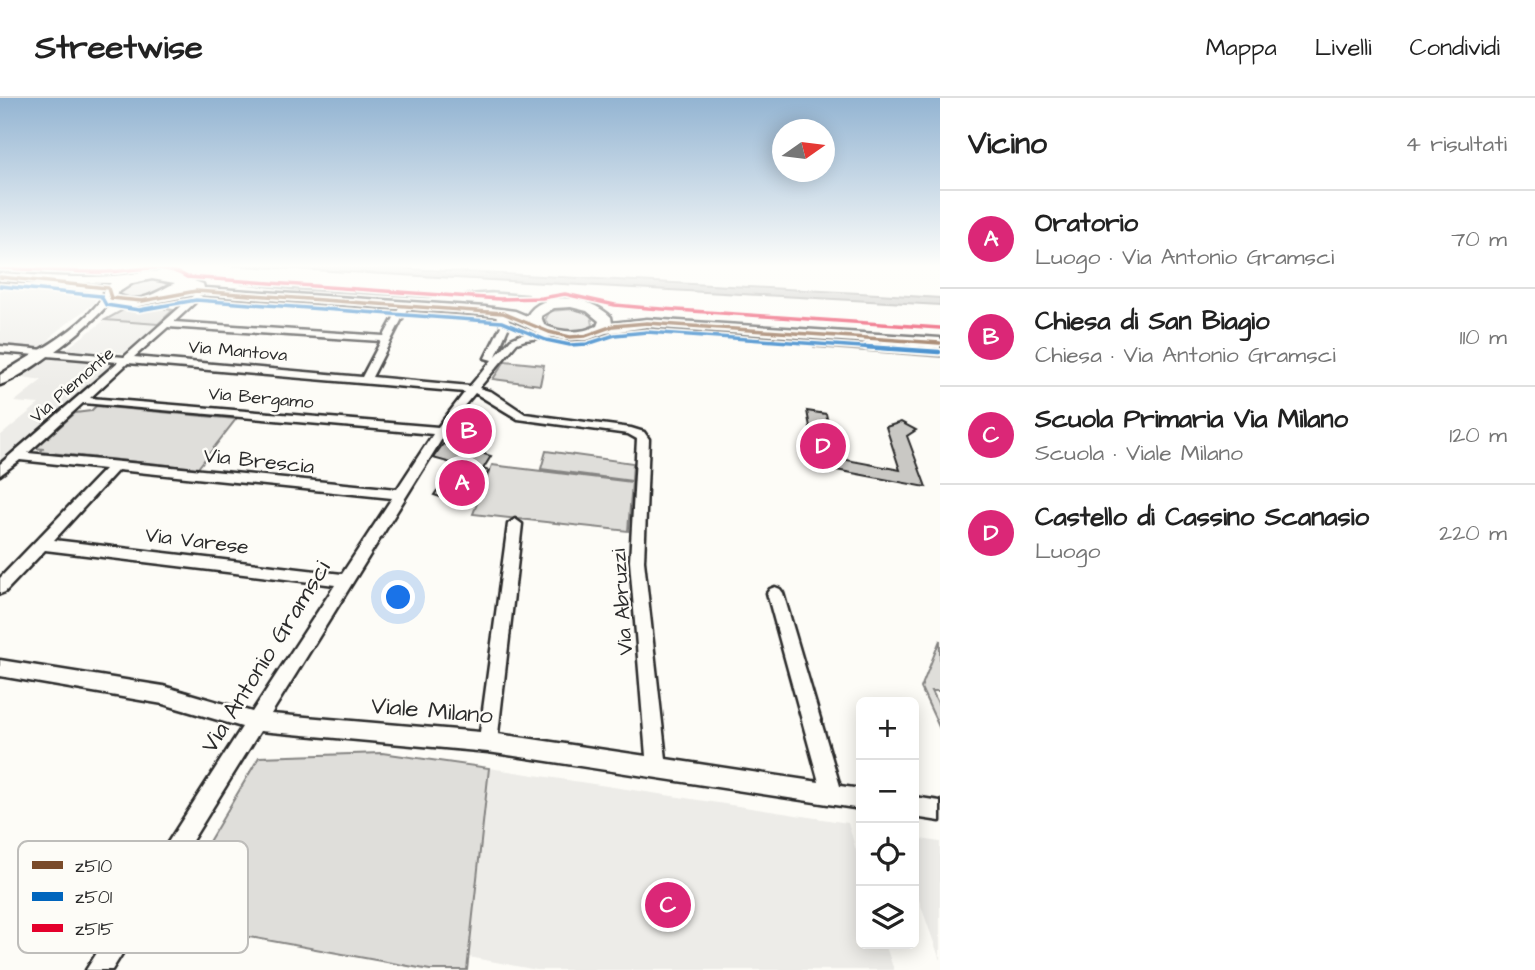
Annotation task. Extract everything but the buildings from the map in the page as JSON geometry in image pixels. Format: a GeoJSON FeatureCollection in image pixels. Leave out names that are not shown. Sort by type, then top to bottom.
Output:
{"type":"FeatureCollection","features":[{"type":"Feature","properties":{"kind":"main road"},"geometry":{"type":"LineString","coordinates":[[414,306],[516,315],[554,334],[576,337],[603,329],[647,323],[940,344]]}},
{"type":"Feature","properties":{"kind":"main road"},"geometry":{"type":"LineString","coordinates":[[457,306],[500,309],[550,306]]}},
{"type":"Feature","properties":{"kind":"main road"},"geometry":{"type":"LineString","coordinates":[[576,306],[648,317],[940,337]]}},
{"type":"Feature","properties":{"kind":"main road"},"geometry":{"type":"LineString","coordinates":[[537,325],[534,315],[543,307]]}},
{"type":"Feature","properties":{"kind":"main road"},"geometry":{"type":"LineString","coordinates":[[598,311],[606,320],[603,329]]}},
{"type":"Feature","properties":{"kind":"street"},"geometry":{"type":"LineString","coordinates":[[0,381],[87,321],[104,306]]}},
{"type":"Feature","properties":{"kind":"street"},"geometry":{"type":"LineString","coordinates":[[87,321],[126,306]]}},
{"type":"Feature","properties":{"kind":"street","name":"Via Piemonte"},"geometry":{"type":"LineString","coordinates":[[0,471],[187,306]]}},
{"type":"Feature","properties":{"kind":"street"},"geometry":{"type":"LineString","coordinates":[[366,379],[405,306]]}},
{"type":"Feature","properties":{"kind":"street","name":"Via Antonio Gramsci"},"geometry":{"type":"LineString","coordinates":[[482,376],[505,326],[505,320],[499,315],[485,311]]}},
{"type":"Feature","properties":{"kind":"street"},"geometry":{"type":"LineString","coordinates":[[166,324],[387,339]]}},
{"type":"Feature","properties":{"kind":"street","name":"Via Antonio Gramsci"},"geometry":{"type":"LineString","coordinates":[[181,841],[439,431],[482,376],[514,341],[523,337],[554,334]]}},
{"type":"Feature","properties":{"kind":"street","name":"Via Mantova"},"geometry":{"type":"LineString","coordinates":[[0,349],[472,389]]}},
{"type":"Feature","properties":{"kind":"street","name":"Via Abruzzi"},"geometry":{"type":"LineString","coordinates":[[472,389],[490,393],[510,411],[522,417],[640,435],[643,439],[637,561],[657,766]]}},
{"type":"Feature","properties":{"kind":"street","name":"Via Bergamo"},"geometry":{"type":"LineString","coordinates":[[80,400],[439,431]]}},
{"type":"Feature","properties":{"kind":"street","name":"Via Brescia"},"geometry":{"type":"LineString","coordinates":[[18,456],[400,494]]}},
{"type":"Feature","properties":{"kind":"street"},"geometry":{"type":"LineString","coordinates":[[0,588],[115,466]]}},
{"type":"Feature","properties":{"kind":"street"},"geometry":{"type":"LineString","coordinates":[[488,742],[515,524]]}},
{"type":"Feature","properties":{"kind":"street","name":"Via Varese"},"geometry":{"type":"LineString","coordinates":[[43,544],[346,580]]}},
{"type":"Feature","properties":{"kind":"street"},"geometry":{"type":"LineString","coordinates":[[775,593],[832,794]]}},
{"type":"Feature","properties":{"kind":"street","name":"Viale Milano"},"geometry":{"type":"LineString","coordinates":[[0,668],[163,695],[257,722],[488,742],[856,798]]}},
{"type":"Feature","properties":{"kind":"street"},"geometry":{"type":"LineString","coordinates":[[919,808],[940,811]]}},
{"type":"Feature","properties":{"kind":"street","name":"Via Antonio Gramsci"},"geometry":{"type":"LineString","coordinates":[[98,970],[109,953]]}},
{"type":"Feature","properties":{"kind":"shaded area"},"geometry":{"type":"Polygon","coordinates":[[[0,306],[91,306],[53,334],[43,352],[0,349],[0,306]]]}},
{"type":"Feature","properties":{"kind":"shaded area"},"geometry":{"type":"Polygon","coordinates":[[[139,306],[170,306],[166,309],[173,310],[158,324],[105,320],[125,309],[139,306]]]}},
{"type":"Feature","properties":{"kind":"shaded area"},"geometry":{"type":"Polygon","coordinates":[[[575,309],[591,315],[593,325],[568,331],[555,328],[545,320],[550,311],[575,309]]]}},
{"type":"Feature","properties":{"kind":"shaded area"},"geometry":{"type":"Polygon","coordinates":[[[105,320],[158,324],[125,353],[66,349],[105,320]]]}},
{"type":"Feature","properties":{"kind":"shaded area"},"geometry":{"type":"Polygon","coordinates":[[[810,339],[938,347],[940,357],[814,347],[810,339]]]}},
{"type":"Feature","properties":{"kind":"shaded area"},"geometry":{"type":"Polygon","coordinates":[[[52,356],[120,361],[6,460],[0,459],[0,436],[39,404],[14,402],[42,380],[23,377],[52,356]]]}},
{"type":"Feature","properties":{"kind":"shaded area"},"geometry":{"type":"Polygon","coordinates":[[[505,361],[544,365],[540,385],[493,379],[505,361]]]}},
{"type":"Feature","properties":{"kind":"shaded area"},"geometry":{"type":"Polygon","coordinates":[[[96,406],[236,419],[198,468],[40,452],[43,449],[36,448],[75,413],[91,411],[96,406]]]}},
{"type":"Feature","properties":{"kind":"shaded area"},"geometry":{"type":"Polygon","coordinates":[[[546,451],[633,463],[632,481],[541,469],[546,451]]]}},
{"type":"Feature","properties":{"kind":"shaded area"},"geometry":{"type":"Polygon","coordinates":[[[492,465],[632,482],[628,531],[473,514],[492,465]]]}},
{"type":"Feature","properties":{"kind":"shaded area"},"geometry":{"type":"Polygon","coordinates":[[[940,640],[940,691],[932,691],[940,707],[940,729],[921,688],[940,640]]]}},
{"type":"Feature","properties":{"kind":"shaded area"},"geometry":{"type":"Polygon","coordinates":[[[382,753],[489,768],[467,970],[430,970],[248,937],[248,841],[209,841],[259,757],[382,753]]]}},
{"type":"Feature","properties":{"kind":"shaded area"},"geometry":{"type":"Polygon","coordinates":[[[489,768],[848,823],[856,850],[856,949],[887,949],[894,970],[537,970],[469,957],[489,768]]]}},
{"type":"Feature","properties":{"kind":"shaded area"},"geometry":{"type":"Polygon","coordinates":[[[919,839],[940,842],[940,960],[919,900],[919,839]]]}},
{"type":"Feature","properties":{"kind":"transit line","name":"z501"},"geometry":{"type":"LineString","coordinates":[[108,306],[128,310],[162,306]]}},
{"type":"Feature","properties":{"kind":"transit line","name":"z501"},"geometry":{"type":"LineString","coordinates":[[275,306],[502,322],[546,340],[570,345],[587,344],[615,335],[647,332],[939,352]]}},
{"type":"Feature","properties":{"kind":"transit line","name":"z510"},"geometry":{"type":"LineString","coordinates":[[401,306],[503,313],[549,332],[570,337],[585,336],[613,326],[647,323],[940,343]]}},
{"type":"Feature","properties":{"kind":"transit line","name":"z515"},"geometry":{"type":"LineString","coordinates":[[623,306],[940,328]]}},
{"type":"Feature","properties":{"kind":"place","name":"Chiesa di San Biagio"},"geometry":{"type":"Point","coordinates":[469,431]}},
{"type":"Feature","properties":{"kind":"place","name":"Castello di Cassino Scanasio"},"geometry":{"type":"Point","coordinates":[823,446]}},
{"type":"Feature","properties":{"kind":"place","name":"Oratorio"},"geometry":{"type":"Point","coordinates":[462,483]}},
{"type":"Feature","properties":{"kind":"place","name":"Scuola Primaria Via Milano"},"geometry":{"type":"Point","coordinates":[668,905]}}]}
